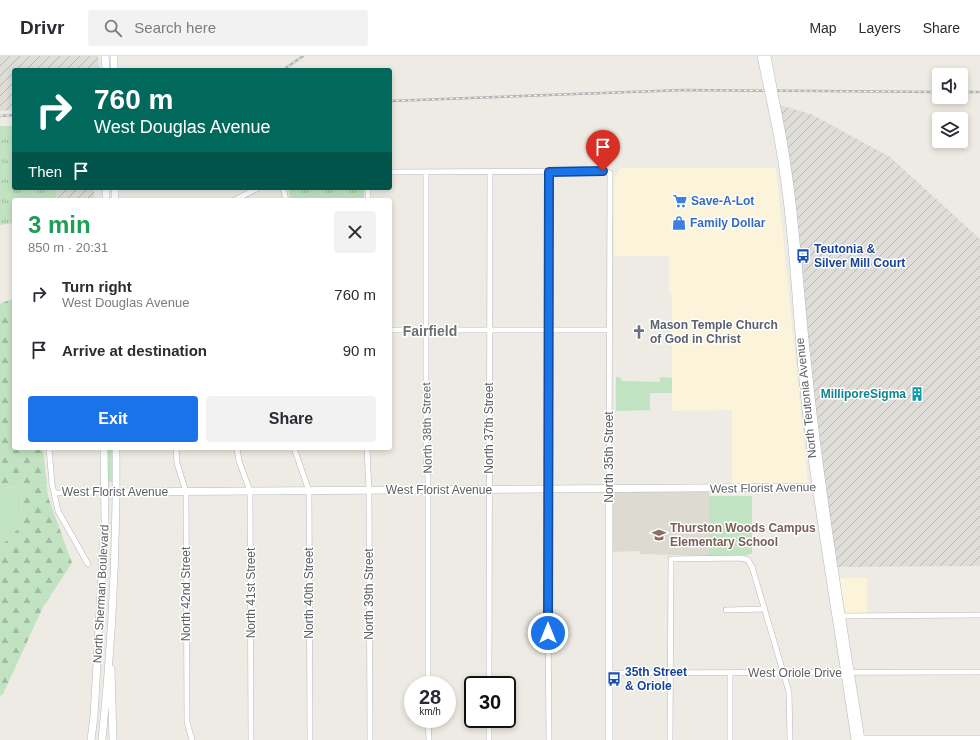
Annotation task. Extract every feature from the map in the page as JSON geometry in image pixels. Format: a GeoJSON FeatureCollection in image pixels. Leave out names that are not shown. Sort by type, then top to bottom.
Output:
{"type":"FeatureCollection","features":[{"type":"Feature","properties":{"kind":"main road"},"geometry":{"type":"LineString","coordinates":[[105,56],[106,68]]}},
{"type":"Feature","properties":{"kind":"main road"},"geometry":{"type":"LineString","coordinates":[[114,56],[114,68]]}},
{"type":"Feature","properties":{"kind":"main road","name":"North Teutonia Avenue"},"geometry":{"type":"LineString","coordinates":[[761,56],[776,113],[791,184],[820,487],[858,739]]}},
{"type":"Feature","properties":{"kind":"main road","name":"North Teutonia Avenue"},"geometry":{"type":"LineString","coordinates":[[767,56],[776,113]]}},
{"type":"Feature","properties":{"kind":"main road","name":"North Sherman Boulevard"},"geometry":{"type":"LineString","coordinates":[[91,740],[105,492],[104,450]]}},
{"type":"Feature","properties":{"kind":"main road","name":"North Sherman Boulevard"},"geometry":{"type":"LineString","coordinates":[[102,740],[110,639],[117,492],[116,450]]}},
{"type":"Feature","properties":{"kind":"main road","name":"West Florist Avenue"},"geometry":{"type":"LineString","coordinates":[[105,492],[820,487]]}},
{"type":"Feature","properties":{"kind":"main road","name":"North 35th Street"},"geometry":{"type":"LineString","coordinates":[[609,489],[609,740]]}},
{"type":"Feature","properties":{"kind":"main road"},"geometry":{"type":"LineString","coordinates":[[110,639],[113,740]]}},
{"type":"Feature","properties":{"kind":"street","name":"North 35th Street"},"geometry":{"type":"LineString","coordinates":[[549,172],[603,171],[610,173],[609,489]]}},
{"type":"Feature","properties":{"kind":"street"},"geometry":{"type":"LineString","coordinates":[[392,172],[549,172],[547,489],[548,740]]}},
{"type":"Feature","properties":{"kind":"street","name":"North 38th Street"},"geometry":{"type":"LineString","coordinates":[[426,172],[428,676]]}},
{"type":"Feature","properties":{"kind":"street","name":"North 37th Street"},"geometry":{"type":"LineString","coordinates":[[489,676],[488,330],[490,172]]}},
{"type":"Feature","properties":{"kind":"street"},"geometry":{"type":"LineString","coordinates":[[239,198],[254,190]]}},
{"type":"Feature","properties":{"kind":"street"},"geometry":{"type":"LineString","coordinates":[[392,330],[610,330]]}},
{"type":"Feature","properties":{"kind":"street"},"geometry":{"type":"LineString","coordinates":[[49,450],[54,493],[61,517],[88,564]]}},
{"type":"Feature","properties":{"kind":"street","name":"North 42nd Street"},"geometry":{"type":"LineString","coordinates":[[176,450],[177,463],[186,492],[187,722],[192,740]]}},
{"type":"Feature","properties":{"kind":"street","name":"North 41st Street"},"geometry":{"type":"LineString","coordinates":[[236,450],[250,491],[251,740]]}},
{"type":"Feature","properties":{"kind":"street","name":"North 40th Street"},"geometry":{"type":"LineString","coordinates":[[295,450],[309,491],[310,740]]}},
{"type":"Feature","properties":{"kind":"street","name":"North 39th Street"},"geometry":{"type":"LineString","coordinates":[[367,450],[369,490],[370,740]]}},
{"type":"Feature","properties":{"kind":"street","name":"West Florist Avenue"},"geometry":{"type":"LineString","coordinates":[[54,493],[105,492]]}},
{"type":"Feature","properties":{"kind":"street"},"geometry":{"type":"LineString","coordinates":[[670,740],[671,559],[741,558],[748,560],[752,567],[784,673],[790,696],[790,740]]}},
{"type":"Feature","properties":{"kind":"street"},"geometry":{"type":"LineString","coordinates":[[726,610],[765,609]]}},
{"type":"Feature","properties":{"kind":"street"},"geometry":{"type":"LineString","coordinates":[[839,616],[980,615]]}},
{"type":"Feature","properties":{"kind":"street","name":"West Oriole Drive"},"geometry":{"type":"LineString","coordinates":[[609,673],[980,672]]}},
{"type":"Feature","properties":{"kind":"street"},"geometry":{"type":"LineString","coordinates":[[730,673],[730,740]]}},
{"type":"Feature","properties":{"kind":"street"},"geometry":{"type":"LineString","coordinates":[[428,728],[429,740]]}},
{"type":"Feature","properties":{"kind":"street"},"geometry":{"type":"LineString","coordinates":[[489,728],[489,740]]}},
{"type":"Feature","properties":{"kind":"street"},"geometry":{"type":"LineString","coordinates":[[858,739],[980,738]]}},
{"type":"Feature","properties":{"kind":"shaded area"},"geometry":{"type":"Polygon","coordinates":[[[0,56],[98,56],[99,68],[12,68],[12,110],[0,111],[0,56]]]}},
{"type":"Feature","properties":{"kind":"shaded area"},"geometry":{"type":"Polygon","coordinates":[[[776,104],[811,114],[890,157],[980,239],[980,566],[834,567],[776,104]]]}},
{"type":"Feature","properties":{"kind":"shaded area"},"geometry":{"type":"Polygon","coordinates":[[[621,168],[776,168],[808,483],[732,484],[732,410],[672,411],[672,296],[669,293],[669,256],[614,256],[614,178],[621,168]]]}},
{"type":"Feature","properties":{"kind":"shaded area"},"geometry":{"type":"Polygon","coordinates":[[[57,190],[94,190],[94,198],[55,198],[57,190]]]}},
{"type":"Feature","properties":{"kind":"shaded area","name":"Thurston Woods Campus Elementary School"},"geometry":{"type":"Polygon","coordinates":[[[609,489],[709,489],[709,556],[640,554],[639,551],[609,552],[609,489]]]}},
{"type":"Feature","properties":{"kind":"shaded area"},"geometry":{"type":"Polygon","coordinates":[[[836,578],[867,578],[867,615],[842,616],[836,578]]]}},
{"type":"Feature","properties":{"kind":"green space"},"geometry":{"type":"Polygon","coordinates":[[[0,126],[12,126],[12,190],[57,190],[55,198],[12,198],[12,223],[0,225],[0,126]]]}},
{"type":"Feature","properties":{"kind":"green space"},"geometry":{"type":"Polygon","coordinates":[[[288,190],[364,190],[364,198],[290,198],[288,190]]]}},
{"type":"Feature","properties":{"kind":"green space"},"geometry":{"type":"Polygon","coordinates":[[[12,299],[12,450],[43,450],[48,497],[72,563],[43,607],[3,694],[0,696],[0,547],[22,525],[21,487],[0,488],[0,304],[12,299]]]}},
{"type":"Feature","properties":{"kind":"green space"},"geometry":{"type":"Polygon","coordinates":[[[616,377],[621,378],[622,381],[660,382],[660,377],[672,378],[672,393],[650,393],[650,410],[616,411],[616,377]]]}},
{"type":"Feature","properties":{"kind":"green space"},"geometry":{"type":"Polygon","coordinates":[[[107,450],[113,450],[113,482],[108,482],[107,450]]]}},
{"type":"Feature","properties":{"kind":"green space"},"geometry":{"type":"Polygon","coordinates":[[[21,487],[22,525],[0,547],[0,488],[21,487]]]}},
{"type":"Feature","properties":{"kind":"green space"},"geometry":{"type":"Polygon","coordinates":[[[709,496],[752,496],[752,553],[748,555],[709,556],[709,496]]]}},
{"type":"Feature","properties":{"kind":"railway"},"geometry":{"type":"LineString","coordinates":[[286,68],[303,56]]}},
{"type":"Feature","properties":{"kind":"railway"},"geometry":{"type":"LineString","coordinates":[[392,101],[684,90],[932,92]]}},
{"type":"Feature","properties":{"kind":"railway"},"geometry":{"type":"LineString","coordinates":[[968,92],[980,92]]}},
{"type":"Feature","properties":{"kind":"railway"},"geometry":{"type":"LineString","coordinates":[[0,116],[12,115]]}},
{"type":"Feature","properties":{"kind":"place","name":"Save-A-Lot"},"geometry":{"type":"Point","coordinates":[680,201]}},
{"type":"Feature","properties":{"kind":"place","name":"Family Dollar"},"geometry":{"type":"Point","coordinates":[679,223]}},
{"type":"Feature","properties":{"kind":"place","name":"Teutonia & Silver Mill Court"},"geometry":{"type":"Point","coordinates":[803,256]}},
{"type":"Feature","properties":{"kind":"place","name":"Mason Temple Church of God in Christ"},"geometry":{"type":"Point","coordinates":[639,332]}},
{"type":"Feature","properties":{"kind":"place","name":"MilliporeSigma"},"geometry":{"type":"Point","coordinates":[917,394]}},
{"type":"Feature","properties":{"kind":"place","name":"Thurston Woods Campus Elementary School"},"geometry":{"type":"Point","coordinates":[659,535]}},
{"type":"Feature","properties":{"kind":"place","name":"35th Street & Oriole"},"geometry":{"type":"Point","coordinates":[614,679]}},
{"type":"Feature","properties":{"kind":"district","name":"Fairfield"},"geometry":{"type":"Point","coordinates":[430,331]}},
{"type":"Feature","properties":{"kind":"route"},"geometry":{"type":"LineString","coordinates":[[548,633],[547,496],[549,172],[603,171]]}}]}
